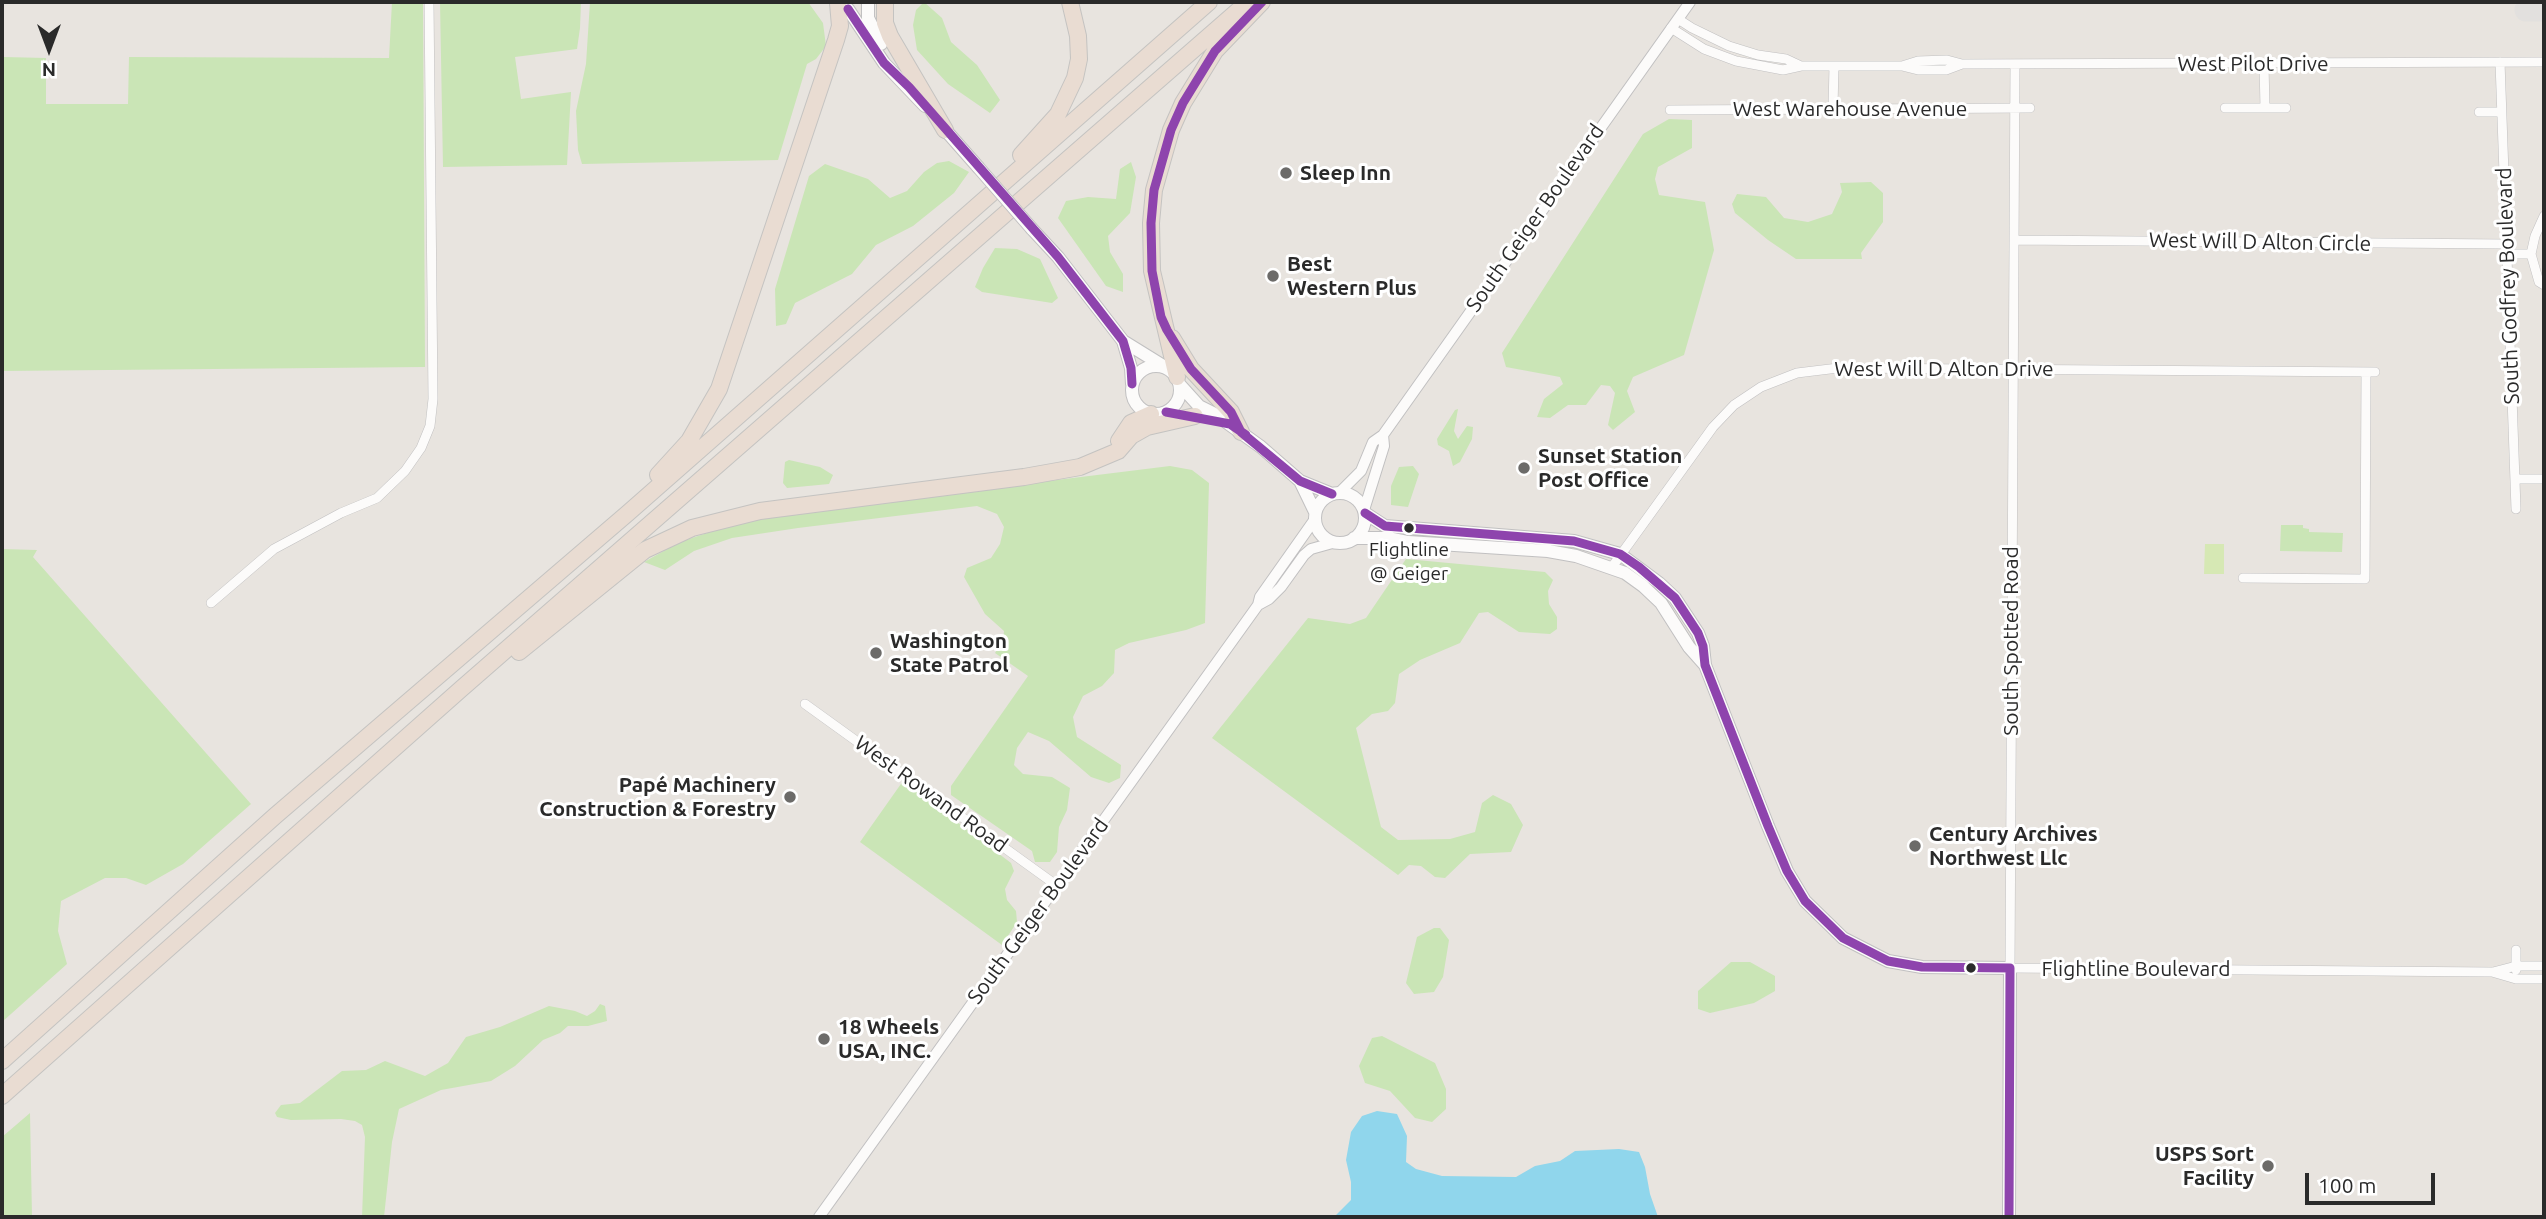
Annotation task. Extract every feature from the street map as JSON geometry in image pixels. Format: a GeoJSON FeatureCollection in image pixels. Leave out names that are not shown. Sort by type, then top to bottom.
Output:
{"type":"FeatureCollection","features":[{"type":"Feature","properties":{"kind":"highway"},"geometry":{"type":"LineString","coordinates":[[885,2],[885,23],[890,36],[945,130]]}},
{"type":"Feature","properties":{"kind":"highway"},"geometry":{"type":"LineString","coordinates":[[1006,181],[1017,160],[1058,114],[1075,78],[1079,59],[1078,36],[1070,2]]}},
{"type":"Feature","properties":{"kind":"highway"},"geometry":{"type":"LineString","coordinates":[[2,1061],[275,816],[628,513],[1209,2]]}},
{"type":"Feature","properties":{"kind":"highway"},"geometry":{"type":"LineString","coordinates":[[2,1096],[461,689],[1248,2]]}},
{"type":"Feature","properties":{"kind":"highway"},"geometry":{"type":"LineString","coordinates":[[1174,376],[1152,271],[1151,223],[1154,190],[1171,130],[1182,103],[1215,51],[1262,2]]}},
{"type":"Feature","properties":{"kind":"highway"},"geometry":{"type":"LineString","coordinates":[[628,513],[689,441],[719,388],[836,40],[841,5]]}},
{"type":"Feature","properties":{"kind":"highway"},"geometry":{"type":"LineString","coordinates":[[1161,317],[1181,355],[1231,412],[1236,428]]}},
{"type":"Feature","properties":{"kind":"highway"},"geometry":{"type":"LineString","coordinates":[[1106,456],[1131,423],[1159,413]]}},
{"type":"Feature","properties":{"kind":"highway"},"geometry":{"type":"LineString","coordinates":[[461,689],[524,649],[645,551],[692,528],[760,511],[1069,469],[1097,461],[1118,451],[1131,436],[1147,427],[1195,416]]}},
{"type":"Feature","properties":{"kind":"main road"},"geometry":{"type":"LineString","coordinates":[[841,5],[860,9],[867,2]]}},
{"type":"Feature","properties":{"kind":"main road"},"geometry":{"type":"LineString","coordinates":[[867,2],[870,25],[909,87]]}},
{"type":"Feature","properties":{"kind":"main road"},"geometry":{"type":"LineString","coordinates":[[841,5],[884,63],[909,87],[1058,257],[1123,341],[1174,376],[1199,406],[1236,428],[1300,481],[1355,498],[1364,512],[1364,526],[1354,538],[1347,542],[1336,542],[1322,536],[1300,481]]}},
{"type":"Feature","properties":{"kind":"main road"},"geometry":{"type":"LineString","coordinates":[[1123,341],[1131,368],[1134,399],[1138,406],[1159,413],[1195,416],[1236,428]]}},
{"type":"Feature","properties":{"kind":"main road"},"geometry":{"type":"LineString","coordinates":[[1132,384],[1141,371],[1148,367],[1174,376]]}},
{"type":"Feature","properties":{"kind":"main road"},"geometry":{"type":"LineString","coordinates":[[1159,413],[1178,401],[1174,376]]}},
{"type":"Feature","properties":{"kind":"main road"},"geometry":{"type":"LineString","coordinates":[[1315,516],[1324,498],[1336,493]]}},
{"type":"Feature","properties":{"kind":"main road","name":"Flightline Boulevard"},"geometry":{"type":"LineString","coordinates":[[1364,512],[1385,526],[1574,541],[1620,554],[1675,598],[1698,633],[1703,646],[1705,665],[1787,871],[1805,901],[1843,938],[1888,961],[1922,967],[2010,968]]}},
{"type":"Feature","properties":{"kind":"main road","name":"Flightline Boulevard"},"geometry":{"type":"LineString","coordinates":[[1354,538],[1389,538],[1432,544],[1548,551],[1612,567],[1643,586],[1661,603],[1689,647],[1705,665]]}},
{"type":"Feature","properties":{"kind":"main road","name":"South Spotted Road"},"geometry":{"type":"LineString","coordinates":[[2009,1217],[2010,968]]}},
{"type":"Feature","properties":{"kind":"street"},"geometry":{"type":"LineString","coordinates":[[211,603],[274,549],[341,513],[377,498],[405,471],[421,448],[430,426],[433,398],[429,2]]}},
{"type":"Feature","properties":{"kind":"street","name":"South Geiger Boulevard"},"geometry":{"type":"LineString","coordinates":[[1336,493],[1361,471],[1373,443],[1383,435],[1690,2]]}},
{"type":"Feature","properties":{"kind":"street","name":"West Pilot Drive"},"geometry":{"type":"LineString","coordinates":[[1674,24],[1704,49],[1737,61],[1783,70],[1801,66],[1902,66],[1947,60],[1962,64],[2544,62]]}},
{"type":"Feature","properties":{"kind":"street","name":"South Godfrey Boulevard"},"geometry":{"type":"LineString","coordinates":[[2500,62],[2516,509]]}},
{"type":"Feature","properties":{"kind":"street","name":"South Spotted Road"},"geometry":{"type":"LineString","coordinates":[[2010,968],[2015,64]]}},
{"type":"Feature","properties":{"kind":"street"},"geometry":{"type":"LineString","coordinates":[[2264,64],[2265,108]]}},
{"type":"Feature","properties":{"kind":"street"},"geometry":{"type":"LineString","coordinates":[[1833,108],[1834,66]]}},
{"type":"Feature","properties":{"kind":"street","name":"West Warehouse Avenue"},"geometry":{"type":"LineString","coordinates":[[1670,110],[2030,108]]}},
{"type":"Feature","properties":{"kind":"street"},"geometry":{"type":"LineString","coordinates":[[2225,108],[2286,108]]}},
{"type":"Feature","properties":{"kind":"street"},"geometry":{"type":"LineString","coordinates":[[2479,112],[2501,112]]}},
{"type":"Feature","properties":{"kind":"street"},"geometry":{"type":"LineString","coordinates":[[2544,216],[2535,236],[2532,254],[2539,282],[2544,285]]}},
{"type":"Feature","properties":{"kind":"street","name":"West Will D Alton Circle"},"geometry":{"type":"LineString","coordinates":[[2014,240],[2506,249],[2532,254]]}},
{"type":"Feature","properties":{"kind":"street","name":"West Will D Alton Drive"},"geometry":{"type":"LineString","coordinates":[[1612,567],[1713,427],[1734,405],[1761,387],[1797,373],[1838,368],[2371,372],[2365,579],[2243,578]]}},
{"type":"Feature","properties":{"kind":"street","name":"South Geiger Boulevard"},"geometry":{"type":"LineString","coordinates":[[1364,512],[1384,446],[1383,435]]}},
{"type":"Feature","properties":{"kind":"street"},"geometry":{"type":"LineString","coordinates":[[2515,479],[2544,479]]}},
{"type":"Feature","properties":{"kind":"street","name":"South Geiger Boulevard"},"geometry":{"type":"LineString","coordinates":[[819,1217],[1258,605],[1260,597],[1315,516]]}},
{"type":"Feature","properties":{"kind":"street","name":"South Geiger Boulevard"},"geometry":{"type":"LineString","coordinates":[[1258,605],[1281,587],[1311,549],[1336,542]]}},
{"type":"Feature","properties":{"kind":"street","name":"West Rowand Road"},"geometry":{"type":"LineString","coordinates":[[805,704],[1056,885]]}},
{"type":"Feature","properties":{"kind":"street"},"geometry":{"type":"LineString","coordinates":[[2516,950],[2516,979]]}},
{"type":"Feature","properties":{"kind":"street","name":"Flightline Boulevard"},"geometry":{"type":"LineString","coordinates":[[2010,968],[2492,972],[2516,966],[2544,966]]}},
{"type":"Feature","properties":{"kind":"street","name":"Flightline Boulevard"},"geometry":{"type":"LineString","coordinates":[[2492,972],[2516,979],[2544,979]]}},
{"type":"Feature","properties":{"kind":"green space"},"geometry":{"type":"Polygon","coordinates":[[[2,2],[4,57],[46,58],[46,104],[128,104],[129,57],[389,58],[392,2],[423,2],[425,367],[2,371],[2,2]]]}},
{"type":"Feature","properties":{"kind":"green space"},"geometry":{"type":"Polygon","coordinates":[[[440,2],[581,2],[577,49],[515,57],[521,99],[571,92],[567,165],[443,167],[440,2]]]}},
{"type":"Feature","properties":{"kind":"green space"},"geometry":{"type":"Polygon","coordinates":[[[590,2],[808,2],[823,23],[826,46],[816,59],[807,64],[778,160],[582,164],[578,150],[576,111],[586,64],[590,2]]]}},
{"type":"Feature","properties":{"kind":"green space"},"geometry":{"type":"Polygon","coordinates":[[[924,2],[942,18],[951,42],[977,65],[1000,100],[990,113],[948,84],[917,50],[913,25],[916,10],[924,2]]]}},
{"type":"Feature","properties":{"kind":"green space"},"geometry":{"type":"Polygon","coordinates":[[[1669,119],[1692,120],[1692,148],[1658,167],[1655,179],[1659,195],[1705,202],[1714,250],[1684,355],[1633,377],[1627,391],[1635,412],[1613,430],[1608,425],[1615,393],[1610,386],[1601,385],[1586,405],[1568,405],[1550,418],[1537,417],[1544,399],[1563,384],[1560,377],[1506,367],[1502,353],[1643,134],[1669,119]]]}},
{"type":"Feature","properties":{"kind":"green space"},"geometry":{"type":"Polygon","coordinates":[[[949,161],[969,172],[954,193],[913,226],[876,245],[852,274],[795,303],[786,324],[776,326],[775,289],[809,176],[825,164],[868,179],[890,198],[907,191],[924,172],[937,163],[949,161]]]}},
{"type":"Feature","properties":{"kind":"green space"},"geometry":{"type":"Polygon","coordinates":[[[1131,162],[1136,177],[1130,213],[1108,236],[1110,252],[1123,274],[1123,292],[1106,286],[1058,218],[1066,201],[1088,197],[1116,199],[1120,169],[1131,162]]]}},
{"type":"Feature","properties":{"kind":"green space"},"geometry":{"type":"Polygon","coordinates":[[[1871,182],[1883,193],[1883,222],[1861,253],[1862,259],[1796,259],[1735,213],[1732,204],[1737,194],[1766,197],[1784,218],[1808,222],[1832,214],[1842,192],[1840,183],[1871,182]]]}},
{"type":"Feature","properties":{"kind":"green space"},"geometry":{"type":"Polygon","coordinates":[[[995,248],[1017,249],[1040,259],[1058,298],[1052,303],[982,292],[975,287],[995,248]]]}},
{"type":"Feature","properties":{"kind":"green space"},"geometry":{"type":"Polygon","coordinates":[[[1458,409],[1454,431],[1458,439],[1467,426],[1473,427],[1472,439],[1460,462],[1453,466],[1449,451],[1438,445],[1437,439],[1458,409]]]}},
{"type":"Feature","properties":{"kind":"green space"},"geometry":{"type":"Polygon","coordinates":[[[789,460],[820,467],[833,475],[829,484],[787,488],[783,483],[785,462],[789,460]]]}},
{"type":"Feature","properties":{"kind":"green space"},"geometry":{"type":"Polygon","coordinates":[[[1170,466],[1192,470],[1209,483],[1205,623],[1129,643],[1115,650],[1114,673],[1102,686],[1083,696],[1073,717],[1077,737],[1121,765],[1120,778],[1109,783],[1091,777],[1049,741],[1028,732],[1017,748],[1014,765],[1023,774],[1052,777],[1070,788],[1067,810],[1059,827],[1057,852],[1050,862],[1035,862],[1032,851],[951,795],[951,786],[1028,676],[995,653],[1003,641],[1004,631],[985,614],[964,577],[967,568],[991,558],[1000,544],[1004,527],[997,514],[977,506],[798,528],[732,538],[694,551],[665,570],[644,562],[680,542],[773,515],[1170,466]]]}},
{"type":"Feature","properties":{"kind":"green space"},"geometry":{"type":"Polygon","coordinates":[[[1413,466],[1419,474],[1408,507],[1391,505],[1391,486],[1399,467],[1413,466]]]}},
{"type":"Feature","properties":{"kind":"green space"},"geometry":{"type":"Polygon","coordinates":[[[2281,525],[2303,525],[2309,532],[2343,533],[2342,552],[2280,551],[2281,525]]]}},
{"type":"Feature","properties":{"kind":"green space"},"geometry":{"type":"Polygon","coordinates":[[[2205,544],[2224,544],[2224,574],[2204,574],[2205,544]]]}},
{"type":"Feature","properties":{"kind":"green space"},"geometry":{"type":"Polygon","coordinates":[[[2,549],[37,550],[33,557],[251,804],[183,864],[146,885],[126,878],[105,878],[61,901],[58,931],[67,964],[2,1022],[2,549]]]}},
{"type":"Feature","properties":{"kind":"green space"},"geometry":{"type":"Polygon","coordinates":[[[1406,559],[1545,572],[1553,580],[1548,591],[1549,604],[1557,617],[1557,629],[1550,634],[1519,632],[1488,612],[1479,613],[1460,643],[1420,660],[1399,674],[1395,703],[1388,711],[1372,714],[1356,728],[1381,827],[1398,840],[1450,839],[1475,832],[1482,803],[1493,795],[1511,804],[1523,825],[1511,852],[1470,854],[1445,878],[1435,877],[1421,866],[1409,865],[1398,875],[1212,738],[1308,618],[1350,624],[1366,618],[1406,559]]]}},
{"type":"Feature","properties":{"kind":"green space"},"geometry":{"type":"Polygon","coordinates":[[[903,781],[1011,863],[1014,871],[1005,889],[1007,900],[1016,911],[1017,922],[1002,945],[860,842],[903,781]]]}},
{"type":"Feature","properties":{"kind":"green space"},"geometry":{"type":"Polygon","coordinates":[[[1434,928],[1440,928],[1449,940],[1443,977],[1434,992],[1414,994],[1406,983],[1417,937],[1434,928]]]}},
{"type":"Feature","properties":{"kind":"green space"},"geometry":{"type":"Polygon","coordinates":[[[1731,962],[1750,962],[1775,976],[1775,991],[1754,1003],[1710,1013],[1698,1009],[1698,991],[1731,962]]]}},
{"type":"Feature","properties":{"kind":"green space"},"geometry":{"type":"Polygon","coordinates":[[[600,1004],[605,1006],[607,1021],[588,1026],[568,1026],[560,1033],[543,1040],[515,1066],[491,1081],[441,1090],[399,1109],[392,1142],[384,1217],[362,1217],[365,1137],[362,1125],[341,1119],[291,1120],[277,1117],[275,1113],[281,1105],[300,1103],[342,1071],[366,1070],[385,1061],[425,1076],[448,1063],[466,1037],[500,1027],[549,1006],[587,1016],[600,1004]]]}},
{"type":"Feature","properties":{"kind":"green space"},"geometry":{"type":"Polygon","coordinates":[[[1382,1036],[1435,1063],[1446,1089],[1446,1109],[1432,1122],[1415,1118],[1390,1091],[1365,1083],[1359,1066],[1372,1038],[1382,1036]]]}},
{"type":"Feature","properties":{"kind":"green space"},"geometry":{"type":"Polygon","coordinates":[[[30,1113],[32,1217],[2,1217],[2,1137],[30,1113]]]}},
{"type":"Feature","properties":{"kind":"water"},"geometry":{"type":"Polygon","coordinates":[[[1377,1111],[1397,1114],[1407,1136],[1406,1162],[1416,1169],[1442,1176],[1516,1177],[1535,1166],[1560,1161],[1575,1151],[1619,1149],[1639,1152],[1658,1217],[1337,1217],[1351,1200],[1351,1182],[1346,1160],[1351,1132],[1362,1116],[1377,1111]]]}},
{"type":"Feature","properties":{"kind":"taxiway"},"geometry":{"type":"LineString","coordinates":[[2526,10],[2544,10]]}},
{"type":"Feature","properties":{"kind":"transit line"},"geometry":{"type":"LineString","coordinates":[[1262,2],[1215,51],[1183,103],[1171,130],[1154,190],[1151,223],[1152,271],[1161,317],[1167,330],[1191,369],[1231,412],[1241,432],[1300,481],[1332,494]]}},
{"type":"Feature","properties":{"kind":"transit line"},"geometry":{"type":"LineString","coordinates":[[848,9],[884,63],[909,87],[1058,257],[1123,341],[1131,368],[1132,384]]}},
{"type":"Feature","properties":{"kind":"transit line"},"geometry":{"type":"LineString","coordinates":[[1166,412],[1230,424],[1246,435]]}},
{"type":"Feature","properties":{"kind":"transit line"},"geometry":{"type":"LineString","coordinates":[[1365,513],[1385,526],[1574,541],[1620,554],[1639,567],[1675,598],[1698,633],[1703,646],[1705,665],[1768,826],[1787,871],[1805,901],[1843,938],[1888,961],[1922,967],[2010,968]]}},
{"type":"Feature","properties":{"kind":"transit line"},"geometry":{"type":"LineString","coordinates":[[2009,1217],[2010,968]]}},
{"type":"Feature","properties":{"kind":"place","name":"Sleep Inn"},"geometry":{"type":"Point","coordinates":[1286,173]}},
{"type":"Feature","properties":{"kind":"place","name":"Best Western Plus"},"geometry":{"type":"Point","coordinates":[1273,276]}},
{"type":"Feature","properties":{"kind":"place","name":"Sunset Station Post Office"},"geometry":{"type":"Point","coordinates":[1524,468]}},
{"type":"Feature","properties":{"kind":"place","name":"Flightline @ Geiger"},"geometry":{"type":"Point","coordinates":[1409,528]}},
{"type":"Feature","properties":{"kind":"place","name":"Washington State Patrol"},"geometry":{"type":"Point","coordinates":[876,653]}},
{"type":"Feature","properties":{"kind":"place","name":"Papé Machinery Construction & Forestry"},"geometry":{"type":"Point","coordinates":[790,797]}},
{"type":"Feature","properties":{"kind":"place","name":"Century Archives Northwest Llc"},"geometry":{"type":"Point","coordinates":[1915,846]}},
{"type":"Feature","properties":{"kind":"place","name":"18 Wheels USA, INC."},"geometry":{"type":"Point","coordinates":[824,1039]}},
{"type":"Feature","properties":{"kind":"place","name":"USPS Sort Facility"},"geometry":{"type":"Point","coordinates":[2268,1166]}}]}
